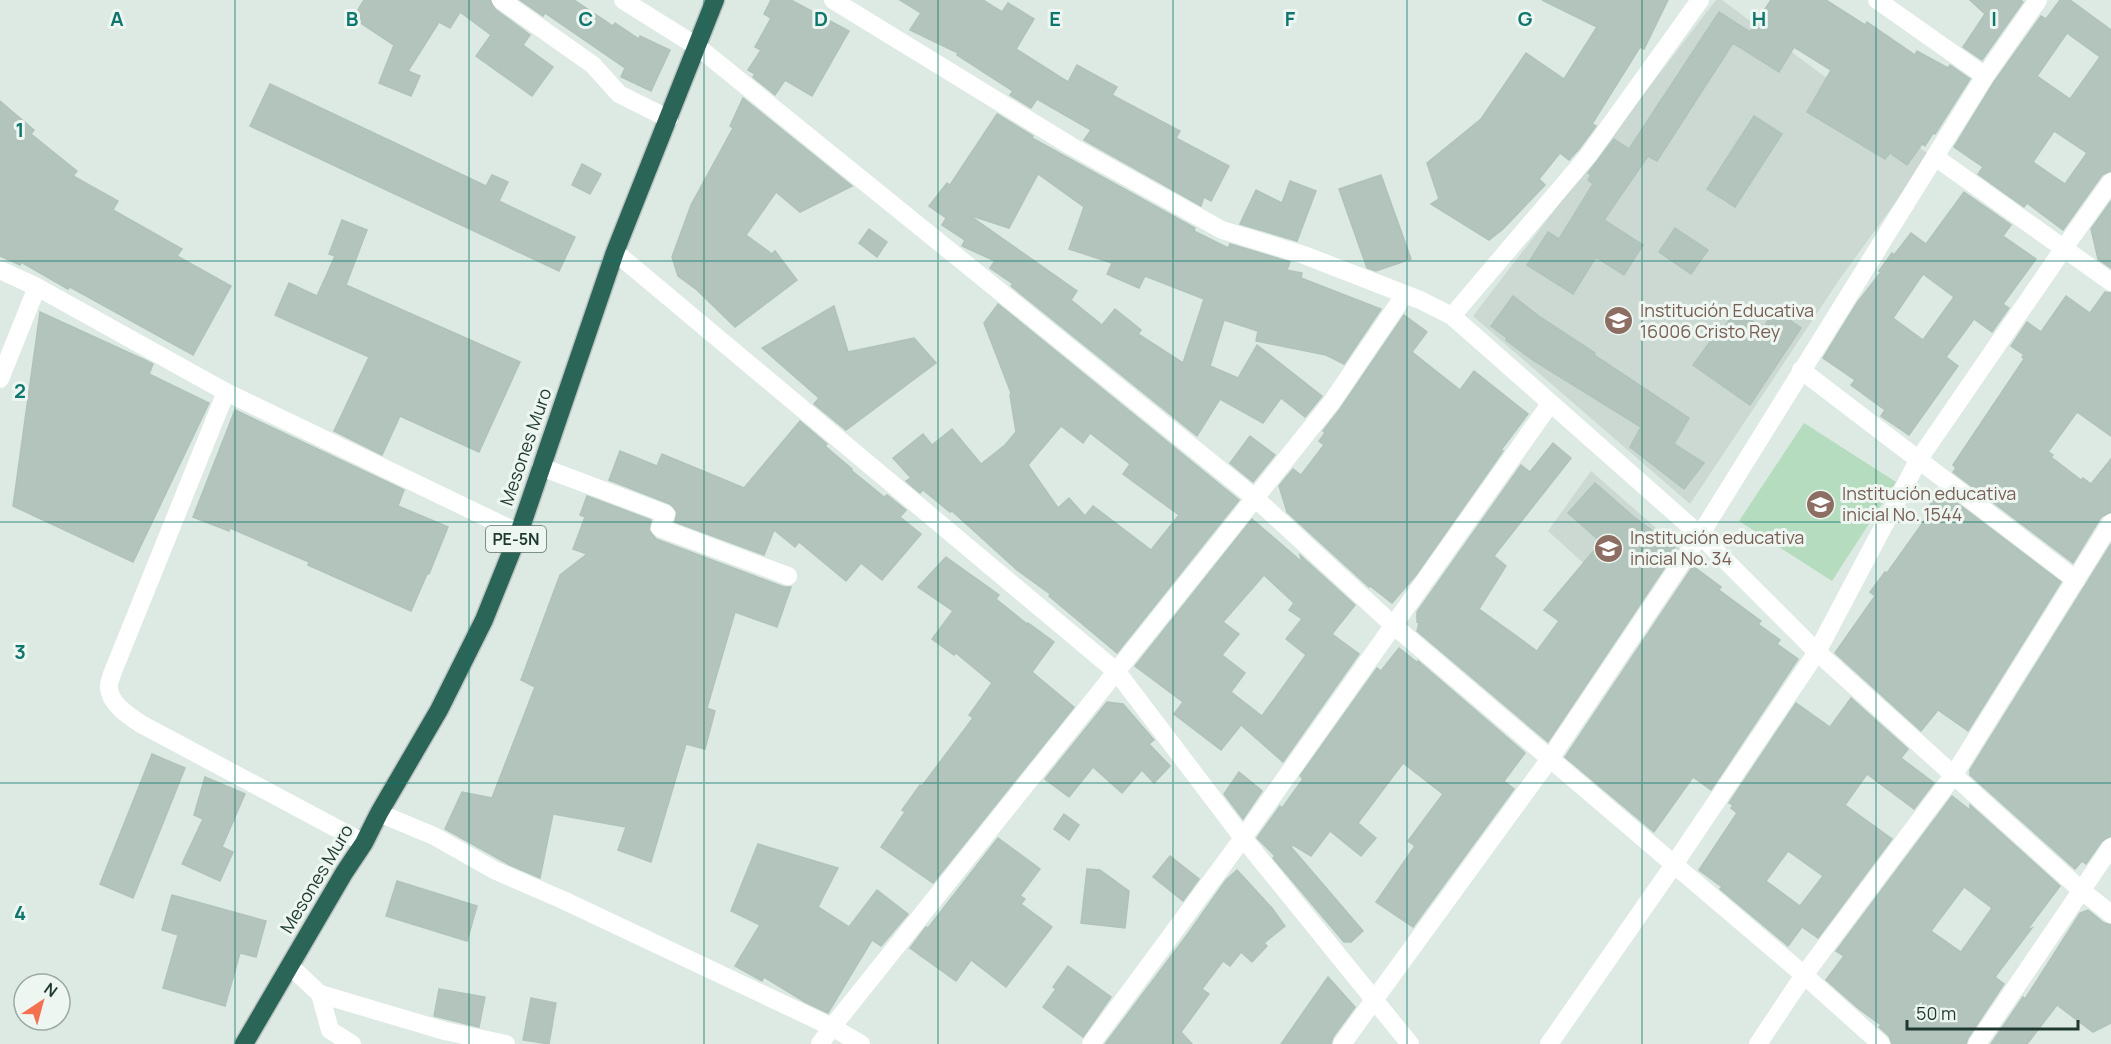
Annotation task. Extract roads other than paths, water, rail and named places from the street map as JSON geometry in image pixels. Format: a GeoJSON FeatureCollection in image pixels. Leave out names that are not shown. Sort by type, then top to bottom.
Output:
{"type":"FeatureCollection","features":[{"type":"Feature","properties":{"kind":"highway","name":"Mesones Muro"},"geometry":{"type":"LineString","coordinates":[[244,1044],[364,843],[444,700],[484,620],[519,532],[615,252],[715,0]]}},
{"type":"Feature","properties":{"kind":"street"},"geometry":{"type":"LineString","coordinates":[[501,0],[593,65],[619,94],[669,119]]}},
{"type":"Feature","properties":{"kind":"street"},"geometry":{"type":"LineString","coordinates":[[623,0],[698,47],[1255,498],[1393,625],[1673,866],[1804,975],[1881,1044]]}},
{"type":"Feature","properties":{"kind":"street"},"geometry":{"type":"LineString","coordinates":[[833,0],[1071,146],[1222,230],[1304,255],[1405,294],[1452,316],[1700,535],[1817,652],[1953,776],[2111,914]]}},
{"type":"Feature","properties":{"kind":"street"},"geometry":{"type":"LineString","coordinates":[[1452,316],[1588,156],[1700,0]]}},
{"type":"Feature","properties":{"kind":"street"},"geometry":{"type":"LineString","coordinates":[[1877,0],[1985,76]]}},
{"type":"Feature","properties":{"kind":"street"},"geometry":{"type":"LineString","coordinates":[[1342,1044],[1549,760],[1700,535],[1985,76],[2038,0]]}},
{"type":"Feature","properties":{"kind":"street"},"geometry":{"type":"LineString","coordinates":[[1935,157],[2111,282]]}},
{"type":"Feature","properties":{"kind":"street"},"geometry":{"type":"LineString","coordinates":[[1549,1044],[1673,866],[1817,652],[1920,459],[2111,182]]}},
{"type":"Feature","properties":{"kind":"street"},"geometry":{"type":"LineString","coordinates":[[615,252],[1117,672],[1243,838],[1410,1044]]}},
{"type":"Feature","properties":{"kind":"street"},"geometry":{"type":"LineString","coordinates":[[0,270],[37,287],[226,392],[519,532]]}},
{"type":"Feature","properties":{"kind":"street"},"geometry":{"type":"LineString","coordinates":[[0,379],[37,287]]}},
{"type":"Feature","properties":{"kind":"street"},"geometry":{"type":"LineString","coordinates":[[820,1044],[1331,403],[1405,294]]}},
{"type":"Feature","properties":{"kind":"street"},"geometry":{"type":"LineString","coordinates":[[1801,370],[2076,580]]}},
{"type":"Feature","properties":{"kind":"street"},"geometry":{"type":"LineString","coordinates":[[226,392],[112,674],[109,688],[114,700],[124,712],[141,724],[364,843]]}},
{"type":"Feature","properties":{"kind":"street"},"geometry":{"type":"LineString","coordinates":[[1091,1044],[1243,838],[1550,404]]}},
{"type":"Feature","properties":{"kind":"street"},"geometry":{"type":"LineString","coordinates":[[542,467],[666,514],[660,528],[788,576]]}},
{"type":"Feature","properties":{"kind":"street"},"geometry":{"type":"LineString","coordinates":[[1758,1044],[1804,975],[1953,776],[2111,523]]}},
{"type":"Feature","properties":{"kind":"street"},"geometry":{"type":"LineString","coordinates":[[379,813],[434,837],[494,870],[563,900],[832,1027],[861,1044]]}},
{"type":"Feature","properties":{"kind":"street"},"geometry":{"type":"LineString","coordinates":[[1977,1044],[2111,847]]}},
{"type":"Feature","properties":{"kind":"street"},"geometry":{"type":"LineString","coordinates":[[290,966],[320,994],[445,1030],[506,1044]]}},
{"type":"Feature","properties":{"kind":"street"},"geometry":{"type":"LineString","coordinates":[[320,994],[330,1030],[352,1044]]}},
{"type":"Feature","properties":{"kind":"place","name":"Institución Educativa 16006 Cristo Rey"},"geometry":{"type":"Point","coordinates":[1619,321]}},
{"type":"Feature","properties":{"kind":"place","name":"Institución educativa inicial No. 1544"},"geometry":{"type":"Point","coordinates":[1821,504]}},
{"type":"Feature","properties":{"kind":"place","name":"Institución educativa inicial No. 34"},"geometry":{"type":"Point","coordinates":[1609,548]}}]}
